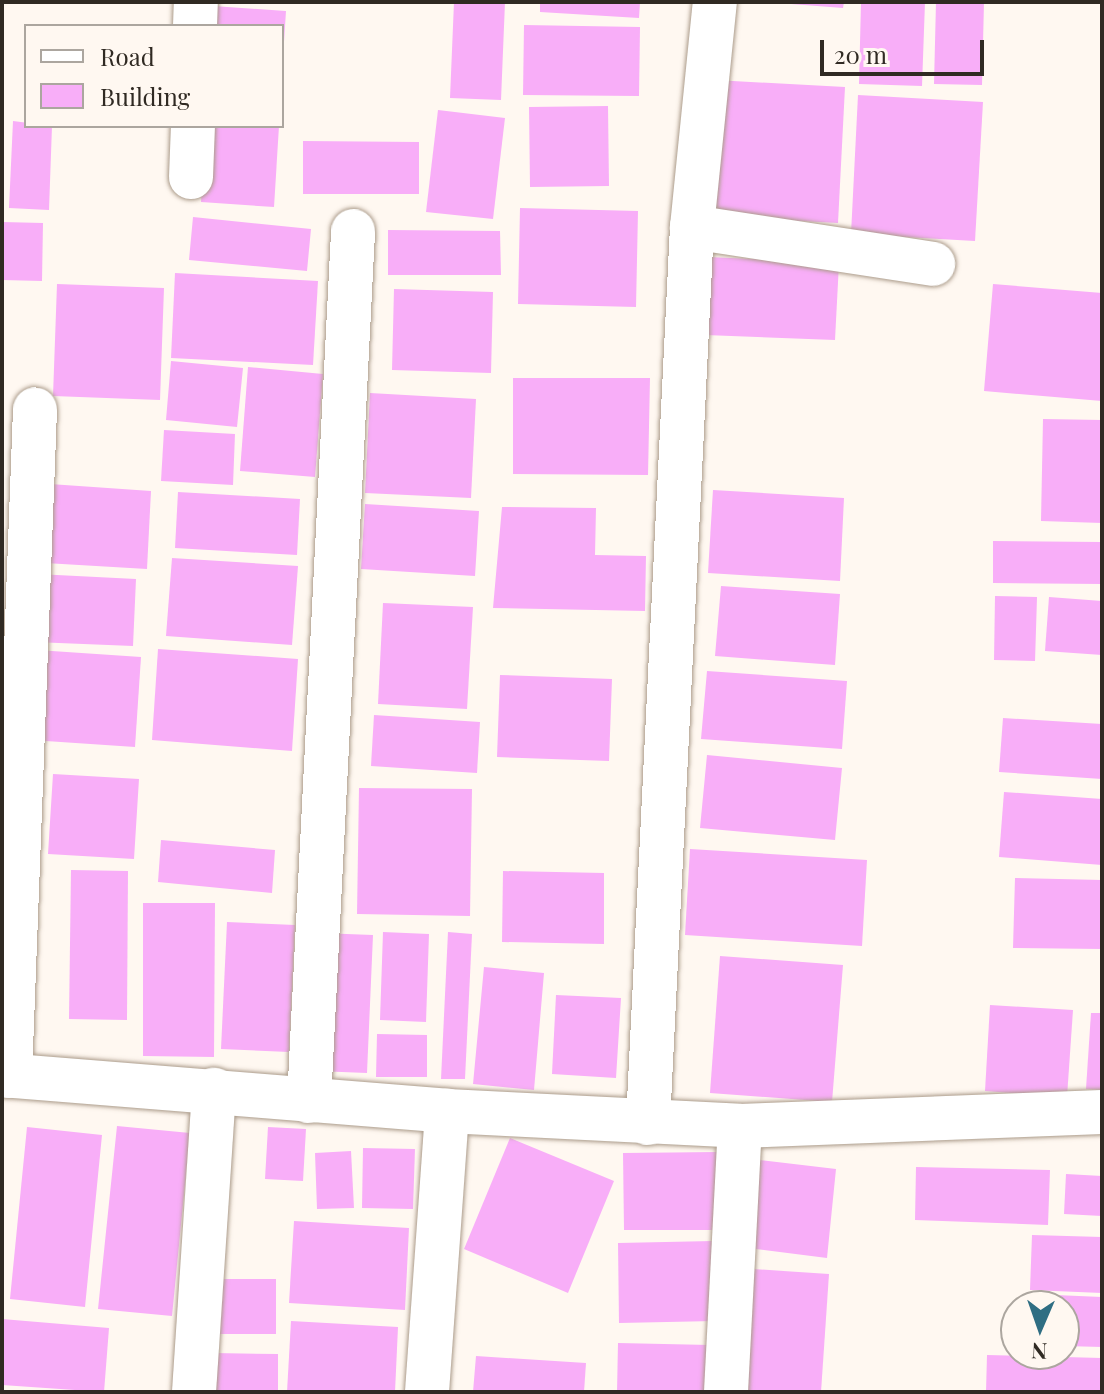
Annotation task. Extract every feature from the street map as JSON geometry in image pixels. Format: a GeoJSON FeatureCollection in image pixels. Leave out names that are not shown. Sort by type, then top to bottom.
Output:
{"type":"FeatureCollection","features":[{"type":"Feature","properties":{"kind":"street"},"geometry":{"type":"LineString","coordinates":[[195,24],[196,2]]}},
{"type":"Feature","properties":{"kind":"street"},"geometry":{"type":"LineString","coordinates":[[648,1123],[692,227],[715,2]]}},
{"type":"Feature","properties":{"kind":"street"},"geometry":{"type":"LineString","coordinates":[[191,177],[193,128]]}},
{"type":"Feature","properties":{"kind":"street"},"geometry":{"type":"LineString","coordinates":[[692,227],[933,264]]}},
{"type":"Feature","properties":{"kind":"street"},"geometry":{"type":"LineString","coordinates":[[309,1101],[353,231]]}},
{"type":"Feature","properties":{"kind":"street"},"geometry":{"type":"LineString","coordinates":[[35,409],[6,1076],[214,1090],[309,1101],[648,1123],[740,1126],[1102,1112]]}},
{"type":"Feature","properties":{"kind":"street"},"geometry":{"type":"LineString","coordinates":[[194,1392],[214,1090]]}},
{"type":"Feature","properties":{"kind":"street"},"geometry":{"type":"LineString","coordinates":[[427,1392],[447,1111]]}},
{"type":"Feature","properties":{"kind":"street"},"geometry":{"type":"LineString","coordinates":[[726,1392],[740,1126]]}},
{"type":"Feature","properties":{"kind":"building"},"geometry":{"type":"Polygon","coordinates":[[[454,2],[505,2],[501,100],[450,98],[454,2]]]}},
{"type":"Feature","properties":{"kind":"building"},"geometry":{"type":"Polygon","coordinates":[[[540,2],[640,2],[639,18],[540,12],[540,2]]]}},
{"type":"Feature","properties":{"kind":"building"},"geometry":{"type":"Polygon","coordinates":[[[765,2],[844,2],[843,8],[765,2]]]}},
{"type":"Feature","properties":{"kind":"building"},"geometry":{"type":"Polygon","coordinates":[[[861,2],[925,2],[922,86],[859,84],[861,2]]]}},
{"type":"Feature","properties":{"kind":"building"},"geometry":{"type":"Polygon","coordinates":[[[936,2],[984,2],[982,85],[934,84],[936,2]]]}},
{"type":"Feature","properties":{"kind":"building"},"geometry":{"type":"Polygon","coordinates":[[[213,6],[286,11],[284,42],[284,24],[212,24],[213,6]]]}},
{"type":"Feature","properties":{"kind":"building"},"geometry":{"type":"Polygon","coordinates":[[[524,25],[640,27],[639,96],[523,95],[524,25]]]}},
{"type":"Feature","properties":{"kind":"building"},"geometry":{"type":"Polygon","coordinates":[[[715,80],[845,87],[838,223],[707,216],[715,80]]]}},
{"type":"Feature","properties":{"kind":"building"},"geometry":{"type":"Polygon","coordinates":[[[858,95],[983,102],[975,241],[851,234],[858,95]]]}},
{"type":"Feature","properties":{"kind":"building"},"geometry":{"type":"Polygon","coordinates":[[[608,106],[609,186],[530,187],[529,107],[608,106]]]}},
{"type":"Feature","properties":{"kind":"building"},"geometry":{"type":"Polygon","coordinates":[[[438,110],[505,118],[493,219],[426,212],[438,110]]]}},
{"type":"Feature","properties":{"kind":"building"},"geometry":{"type":"Polygon","coordinates":[[[13,121],[24,122],[24,128],[52,128],[49,210],[9,208],[13,121]]]}},
{"type":"Feature","properties":{"kind":"building"},"geometry":{"type":"Polygon","coordinates":[[[205,128],[279,128],[274,207],[201,202],[205,128]]]}},
{"type":"Feature","properties":{"kind":"building"},"geometry":{"type":"Polygon","coordinates":[[[303,141],[419,142],[419,194],[303,194],[303,141]]]}},
{"type":"Feature","properties":{"kind":"building"},"geometry":{"type":"Polygon","coordinates":[[[520,208],[638,211],[636,307],[518,304],[520,208]]]}},
{"type":"Feature","properties":{"kind":"building"},"geometry":{"type":"Polygon","coordinates":[[[193,217],[311,229],[307,271],[189,260],[193,217]]]}},
{"type":"Feature","properties":{"kind":"building"},"geometry":{"type":"Polygon","coordinates":[[[2,222],[43,223],[42,281],[2,280],[2,222]]]}},
{"type":"Feature","properties":{"kind":"building"},"geometry":{"type":"Polygon","coordinates":[[[388,230],[500,231],[501,275],[388,275],[388,230]]]}},
{"type":"Feature","properties":{"kind":"building"},"geometry":{"type":"Polygon","coordinates":[[[708,257],[839,263],[835,340],[705,335],[708,257]]]}},
{"type":"Feature","properties":{"kind":"building"},"geometry":{"type":"Polygon","coordinates":[[[175,273],[318,281],[313,365],[171,358],[175,273]]]}},
{"type":"Feature","properties":{"kind":"building"},"geometry":{"type":"Polygon","coordinates":[[[57,284],[164,288],[160,400],[53,396],[57,284]]]}},
{"type":"Feature","properties":{"kind":"building"},"geometry":{"type":"Polygon","coordinates":[[[993,284],[1102,293],[1102,401],[984,391],[993,284]]]}},
{"type":"Feature","properties":{"kind":"building"},"geometry":{"type":"Polygon","coordinates":[[[394,289],[493,292],[491,373],[392,370],[394,289]]]}},
{"type":"Feature","properties":{"kind":"building"},"geometry":{"type":"Polygon","coordinates":[[[171,361],[243,368],[237,427],[166,420],[171,361]]]}},
{"type":"Feature","properties":{"kind":"building"},"geometry":{"type":"Polygon","coordinates":[[[248,367],[323,374],[315,477],[240,471],[248,367]]]}},
{"type":"Feature","properties":{"kind":"building"},"geometry":{"type":"Polygon","coordinates":[[[513,378],[650,378],[648,475],[513,474],[513,378]]]}},
{"type":"Feature","properties":{"kind":"building"},"geometry":{"type":"Polygon","coordinates":[[[370,393],[476,399],[471,498],[365,493],[370,393]]]}},
{"type":"Feature","properties":{"kind":"building"},"geometry":{"type":"Polygon","coordinates":[[[1043,419],[1102,420],[1102,523],[1041,521],[1043,419]]]}},
{"type":"Feature","properties":{"kind":"building"},"geometry":{"type":"Polygon","coordinates":[[[164,430],[235,434],[233,485],[161,481],[164,430]]]}},
{"type":"Feature","properties":{"kind":"building"},"geometry":{"type":"Polygon","coordinates":[[[50,484],[151,491],[147,569],[45,563],[50,484]]]}},
{"type":"Feature","properties":{"kind":"building"},"geometry":{"type":"Polygon","coordinates":[[[713,490],[844,498],[840,581],[708,573],[713,490]]]}},
{"type":"Feature","properties":{"kind":"building"},"geometry":{"type":"Polygon","coordinates":[[[178,492],[300,499],[297,555],[175,548],[178,492]]]}},
{"type":"Feature","properties":{"kind":"building"},"geometry":{"type":"Polygon","coordinates":[[[365,504],[479,511],[475,576],[361,569],[365,504]]]}},
{"type":"Feature","properties":{"kind":"building"},"geometry":{"type":"Polygon","coordinates":[[[502,507],[596,508],[595,555],[646,556],[645,611],[493,608],[502,507]]]}},
{"type":"Feature","properties":{"kind":"building"},"geometry":{"type":"Polygon","coordinates":[[[993,541],[1102,542],[1102,584],[993,583],[993,541]]]}},
{"type":"Feature","properties":{"kind":"building"},"geometry":{"type":"Polygon","coordinates":[[[172,558],[298,566],[292,645],[166,636],[172,558]]]}},
{"type":"Feature","properties":{"kind":"building"},"geometry":{"type":"Polygon","coordinates":[[[37,574],[136,579],[133,646],[34,642],[37,574]]]}},
{"type":"Feature","properties":{"kind":"building"},"geometry":{"type":"Polygon","coordinates":[[[721,586],[840,594],[835,665],[715,656],[721,586]]]}},
{"type":"Feature","properties":{"kind":"building"},"geometry":{"type":"Polygon","coordinates":[[[995,596],[1037,597],[1035,661],[994,660],[995,596]]]}},
{"type":"Feature","properties":{"kind":"building"},"geometry":{"type":"Polygon","coordinates":[[[1049,597],[1102,601],[1102,655],[1045,651],[1049,597]]]}},
{"type":"Feature","properties":{"kind":"building"},"geometry":{"type":"Polygon","coordinates":[[[383,603],[473,607],[467,709],[378,704],[383,603]]]}},
{"type":"Feature","properties":{"kind":"building"},"geometry":{"type":"Polygon","coordinates":[[[158,649],[298,659],[292,751],[152,740],[158,649]]]}},
{"type":"Feature","properties":{"kind":"building"},"geometry":{"type":"Polygon","coordinates":[[[37,650],[141,657],[135,747],[31,740],[37,650]]]}},
{"type":"Feature","properties":{"kind":"building"},"geometry":{"type":"Polygon","coordinates":[[[707,671],[847,681],[842,749],[701,739],[707,671]]]}},
{"type":"Feature","properties":{"kind":"building"},"geometry":{"type":"Polygon","coordinates":[[[500,675],[612,679],[609,761],[497,757],[500,675]]]}},
{"type":"Feature","properties":{"kind":"building"},"geometry":{"type":"Polygon","coordinates":[[[374,715],[480,722],[477,773],[371,766],[374,715]]]}},
{"type":"Feature","properties":{"kind":"building"},"geometry":{"type":"Polygon","coordinates":[[[1003,718],[1102,724],[1102,779],[999,772],[1003,718]]]}},
{"type":"Feature","properties":{"kind":"building"},"geometry":{"type":"Polygon","coordinates":[[[707,755],[842,768],[835,840],[700,828],[707,755]]]}},
{"type":"Feature","properties":{"kind":"building"},"geometry":{"type":"Polygon","coordinates":[[[53,774],[139,779],[134,859],[48,854],[53,774]]]}},
{"type":"Feature","properties":{"kind":"building"},"geometry":{"type":"Polygon","coordinates":[[[359,788],[472,789],[470,916],[357,914],[359,788]]]}},
{"type":"Feature","properties":{"kind":"building"},"geometry":{"type":"Polygon","coordinates":[[[1004,792],[1102,799],[1102,865],[999,857],[1004,792]]]}},
{"type":"Feature","properties":{"kind":"building"},"geometry":{"type":"Polygon","coordinates":[[[161,840],[275,850],[272,893],[158,882],[161,840]]]}},
{"type":"Feature","properties":{"kind":"building"},"geometry":{"type":"Polygon","coordinates":[[[690,849],[867,860],[862,946],[685,935],[690,849]]]}},
{"type":"Feature","properties":{"kind":"building"},"geometry":{"type":"Polygon","coordinates":[[[71,870],[128,871],[127,1020],[69,1019],[71,870]]]}},
{"type":"Feature","properties":{"kind":"building"},"geometry":{"type":"Polygon","coordinates":[[[503,871],[604,873],[604,944],[502,942],[503,871]]]}},
{"type":"Feature","properties":{"kind":"building"},"geometry":{"type":"Polygon","coordinates":[[[1015,878],[1102,880],[1102,949],[1013,948],[1015,878]]]}},
{"type":"Feature","properties":{"kind":"building"},"geometry":{"type":"Polygon","coordinates":[[[143,903],[215,903],[214,1057],[143,1056],[143,903]]]}},
{"type":"Feature","properties":{"kind":"building"},"geometry":{"type":"Polygon","coordinates":[[[227,922],[295,925],[289,1052],[221,1049],[227,922]]]}},
{"type":"Feature","properties":{"kind":"building"},"geometry":{"type":"Polygon","coordinates":[[[383,932],[429,934],[426,1022],[380,1020],[383,932]]]}},
{"type":"Feature","properties":{"kind":"building"},"geometry":{"type":"Polygon","coordinates":[[[448,932],[472,934],[465,1079],[441,1079],[448,932]]]}},
{"type":"Feature","properties":{"kind":"building"},"geometry":{"type":"Polygon","coordinates":[[[320,933],[373,935],[367,1073],[316,1071],[320,933]]]}},
{"type":"Feature","properties":{"kind":"building"},"geometry":{"type":"Polygon","coordinates":[[[720,956],[843,965],[832,1102],[710,1093],[720,956]]]}},
{"type":"Feature","properties":{"kind":"building"},"geometry":{"type":"Polygon","coordinates":[[[484,967],[544,973],[534,1090],[473,1084],[484,967]]]}},
{"type":"Feature","properties":{"kind":"building"},"geometry":{"type":"Polygon","coordinates":[[[556,995],[621,998],[616,1078],[552,1074],[556,995]]]}},
{"type":"Feature","properties":{"kind":"building"},"geometry":{"type":"Polygon","coordinates":[[[990,1005],[1073,1010],[1067,1097],[985,1091],[990,1005]]]}},
{"type":"Feature","properties":{"kind":"building"},"geometry":{"type":"Polygon","coordinates":[[[1091,1013],[1102,1013],[1102,1090],[1086,1089],[1091,1013]]]}},
{"type":"Feature","properties":{"kind":"building"},"geometry":{"type":"Polygon","coordinates":[[[377,1034],[427,1035],[427,1077],[376,1077],[377,1034]]]}},
{"type":"Feature","properties":{"kind":"building"},"geometry":{"type":"Polygon","coordinates":[[[117,1126],[190,1133],[172,1316],[98,1309],[117,1126]]]}},
{"type":"Feature","properties":{"kind":"building"},"geometry":{"type":"Polygon","coordinates":[[[27,1127],[102,1135],[85,1307],[10,1299],[27,1127]]]}},
{"type":"Feature","properties":{"kind":"building"},"geometry":{"type":"Polygon","coordinates":[[[268,1127],[306,1129],[303,1181],[265,1179],[268,1127]]]}},
{"type":"Feature","properties":{"kind":"building"},"geometry":{"type":"Polygon","coordinates":[[[510,1138],[614,1181],[568,1293],[464,1249],[510,1138]]]}},
{"type":"Feature","properties":{"kind":"building"},"geometry":{"type":"Polygon","coordinates":[[[363,1148],[415,1149],[413,1209],[362,1208],[363,1148]]]}},
{"type":"Feature","properties":{"kind":"building"},"geometry":{"type":"Polygon","coordinates":[[[351,1151],[354,1208],[317,1209],[315,1153],[351,1151]]]}},
{"type":"Feature","properties":{"kind":"building"},"geometry":{"type":"Polygon","coordinates":[[[718,1152],[718,1230],[624,1230],[623,1153],[718,1152]]]}},
{"type":"Feature","properties":{"kind":"building"},"geometry":{"type":"Polygon","coordinates":[[[759,1160],[836,1169],[827,1258],[748,1248],[759,1160]]]}},
{"type":"Feature","properties":{"kind":"building"},"geometry":{"type":"Polygon","coordinates":[[[916,1167],[1050,1170],[1048,1225],[915,1220],[916,1167]]]}},
{"type":"Feature","properties":{"kind":"building"},"geometry":{"type":"Polygon","coordinates":[[[1066,1174],[1102,1176],[1102,1216],[1064,1214],[1066,1174]]]}},
{"type":"Feature","properties":{"kind":"building"},"geometry":{"type":"Polygon","coordinates":[[[294,1221],[409,1228],[405,1310],[289,1303],[294,1221]]]}},
{"type":"Feature","properties":{"kind":"building"},"geometry":{"type":"Polygon","coordinates":[[[1032,1235],[1102,1237],[1102,1293],[1030,1290],[1032,1235]]]}},
{"type":"Feature","properties":{"kind":"building"},"geometry":{"type":"Polygon","coordinates":[[[713,1241],[715,1321],[619,1323],[618,1243],[713,1241]]]}},
{"type":"Feature","properties":{"kind":"building"},"geometry":{"type":"Polygon","coordinates":[[[738,1268],[829,1274],[821,1392],[730,1392],[738,1268]]]}},
{"type":"Feature","properties":{"kind":"building"},"geometry":{"type":"Polygon","coordinates":[[[215,1279],[276,1279],[276,1334],[215,1334],[215,1279]]]}},
{"type":"Feature","properties":{"kind":"building"},"geometry":{"type":"Polygon","coordinates":[[[1080,1296],[1102,1297],[1102,1347],[1080,1346],[1080,1296]]]}},
{"type":"Feature","properties":{"kind":"building"},"geometry":{"type":"Polygon","coordinates":[[[2,1319],[109,1328],[104,1392],[2,1385],[2,1319]]]}},
{"type":"Feature","properties":{"kind":"building"},"geometry":{"type":"Polygon","coordinates":[[[291,1321],[398,1327],[395,1392],[287,1392],[291,1321]]]}},
{"type":"Feature","properties":{"kind":"building"},"geometry":{"type":"Polygon","coordinates":[[[618,1343],[710,1345],[710,1392],[617,1392],[618,1343]]]}},
{"type":"Feature","properties":{"kind":"building"},"geometry":{"type":"Polygon","coordinates":[[[213,1353],[278,1354],[278,1392],[212,1392],[213,1353]]]}},
{"type":"Feature","properties":{"kind":"building"},"geometry":{"type":"Polygon","coordinates":[[[987,1355],[1000,1355],[1000,1370],[1080,1370],[1080,1357],[1102,1358],[1102,1392],[986,1392],[987,1355]]]}},
{"type":"Feature","properties":{"kind":"building"},"geometry":{"type":"Polygon","coordinates":[[[476,1356],[586,1363],[584,1392],[473,1392],[476,1356]]]}}]}
